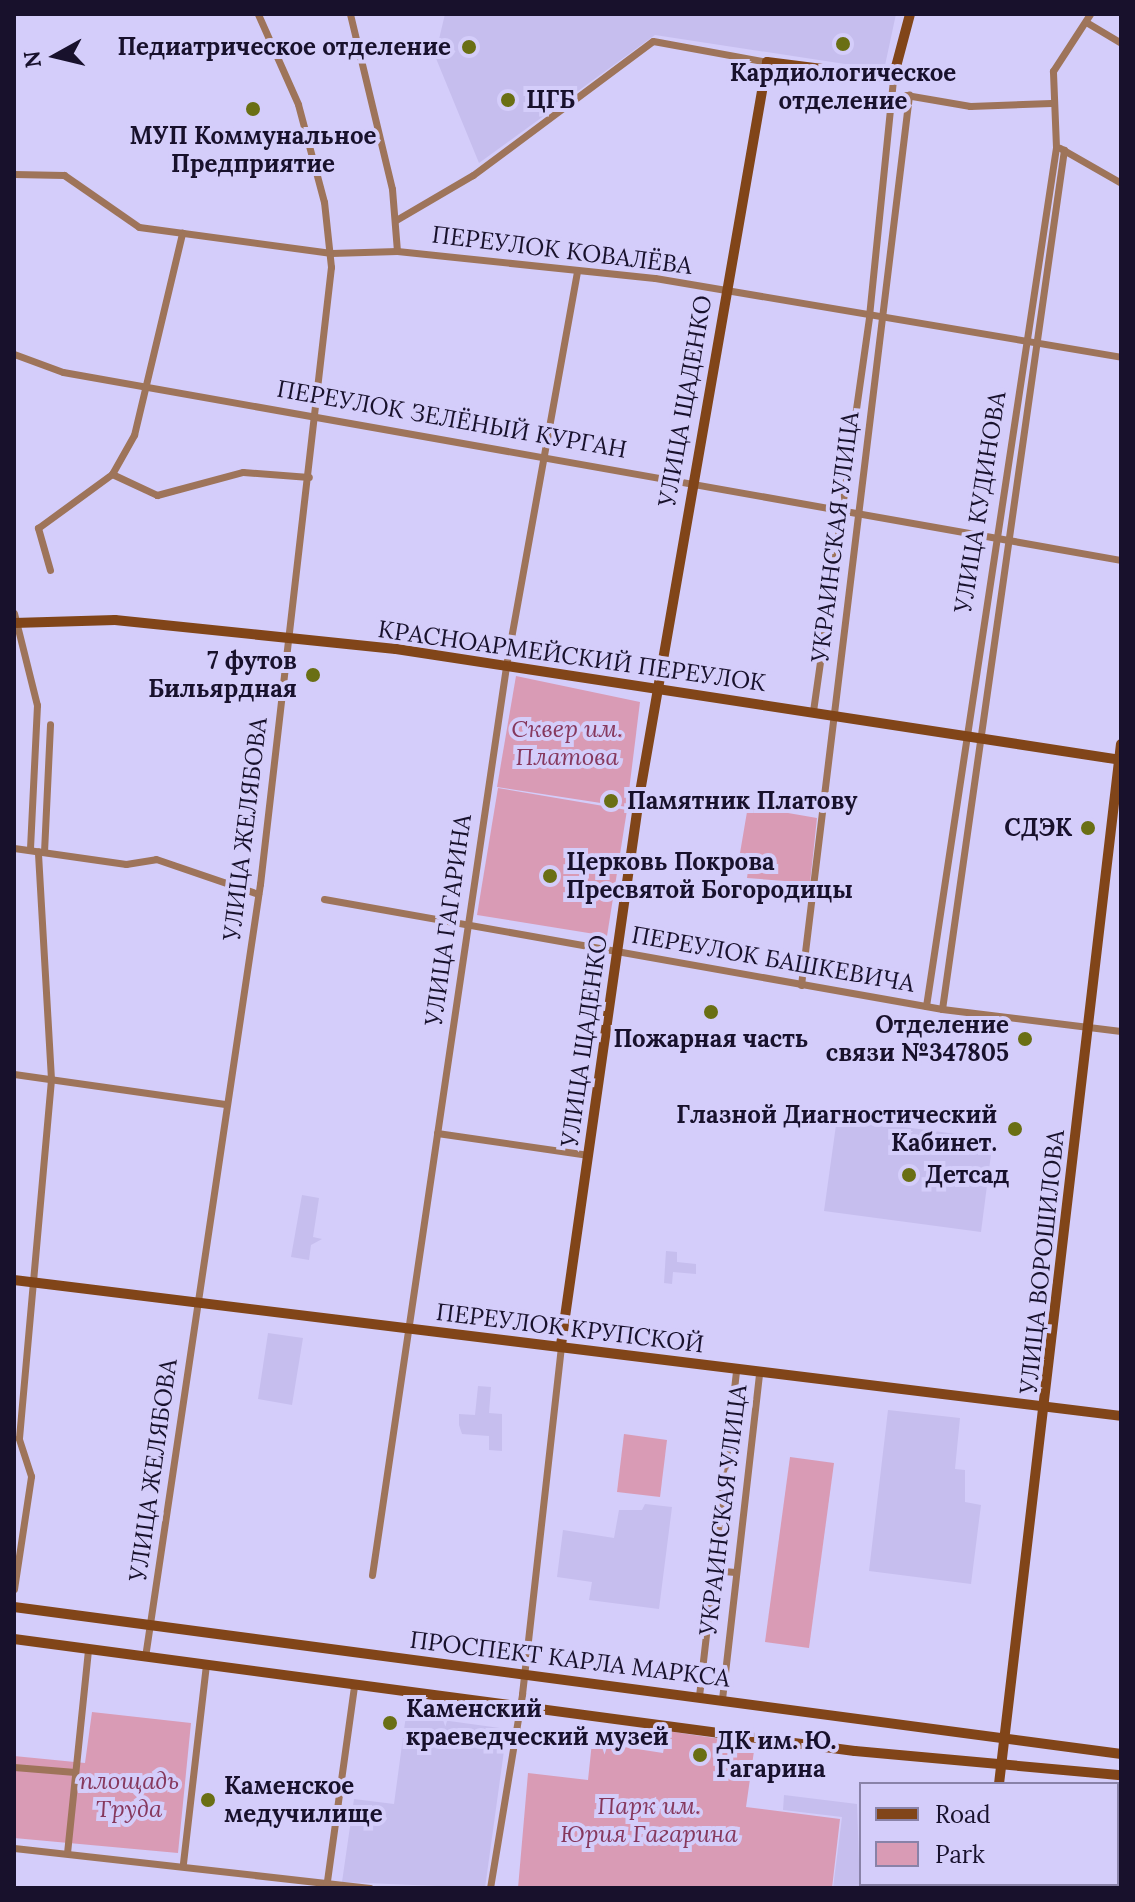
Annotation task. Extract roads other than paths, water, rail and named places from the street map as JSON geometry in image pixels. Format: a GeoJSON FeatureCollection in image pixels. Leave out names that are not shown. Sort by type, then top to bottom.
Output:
{"type":"FeatureCollection","features":[{"type":"Feature","properties":{"kind":"street","name":"УЛИЦА ЖЕЛЯБОВА"},"geometry":{"type":"LineString","coordinates":[[145,1657],[258,894],[309,477],[331,253],[298,104],[258,14]]}},
{"type":"Feature","properties":{"kind":"street"},"geometry":{"type":"LineString","coordinates":[[350,14],[396,220],[397,251]]}},
{"type":"Feature","properties":{"kind":"street"},"geometry":{"type":"LineString","coordinates":[[396,220],[473,175],[653,41],[767,62],[893,78],[910,14]]}},
{"type":"Feature","properties":{"kind":"street"},"geometry":{"type":"LineString","coordinates":[[1088,18],[1121,43]]}},
{"type":"Feature","properties":{"kind":"street","name":"УЛИЦА КУДИНОВА"},"geometry":{"type":"LineString","coordinates":[[942,1009],[1038,345],[1060,148],[1051,103],[1053,71],[1088,18]]}},
{"type":"Feature","properties":{"kind":"street","name":"УЛИЦА ЩАДЕНКО"},"geometry":{"type":"LineString","coordinates":[[490,1888],[519,1707],[561,1345],[617,952],[724,291],[767,62]]}},
{"type":"Feature","properties":{"kind":"street","name":"УКРАИНСКАЯ УЛИЦА"},"geometry":{"type":"LineString","coordinates":[[813,711],[869,316],[897,93],[893,78]]}},
{"type":"Feature","properties":{"kind":"street"},"geometry":{"type":"LineString","coordinates":[[897,93],[970,106],[1051,103]]}},
{"type":"Feature","properties":{"kind":"street","name":"УКРАИНСКАЯ УЛИЦА"},"geometry":{"type":"LineString","coordinates":[[801,985],[909,95]]}},
{"type":"Feature","properties":{"kind":"street"},"geometry":{"type":"LineString","coordinates":[[1060,148],[1121,183]]}},
{"type":"Feature","properties":{"kind":"street","name":"УЛИЦА КУДИНОВА"},"geometry":{"type":"LineString","coordinates":[[926,1006],[962,736],[1060,148]]}},
{"type":"Feature","properties":{"kind":"street","name":"ПЕРЕУЛОК КОВАЛЁВА"},"geometry":{"type":"LineString","coordinates":[[14,174],[64,175],[121,221],[182,233],[331,253],[397,251],[724,291],[1026,344],[1121,357]]}},
{"type":"Feature","properties":{"kind":"street"},"geometry":{"type":"LineString","coordinates":[[50,570],[38,528],[112,474],[151,384],[182,233]]}},
{"type":"Feature","properties":{"kind":"street","name":"УЛИЦА ГАГАРИНА"},"geometry":{"type":"LineString","coordinates":[[372,1575],[506,666],[577,272]]}},
{"type":"Feature","properties":{"kind":"street","name":"ПЕРЕУЛОК ЗЕЛЁНЫЙ КУРГАН"},"geometry":{"type":"LineString","coordinates":[[14,354],[63,372],[151,384],[543,457],[843,507],[1121,560]]}},
{"type":"Feature","properties":{"kind":"street"},"geometry":{"type":"LineString","coordinates":[[112,474],[157,495],[243,472],[309,477]]}},
{"type":"Feature","properties":{"kind":"street"},"geometry":{"type":"LineString","coordinates":[[14,1589],[31,1476],[19,1438],[37,1282],[51,1079],[38,851],[37,705],[15,620]]}},
{"type":"Feature","properties":{"kind":"street","name":"КРАСНОАРМЕЙСКИЙ ПЕРЕУЛОК"},"geometry":{"type":"LineString","coordinates":[[15,620],[115,620],[288,636],[506,666],[658,692],[834,714],[1120,760]]}},
{"type":"Feature","properties":{"kind":"street"},"geometry":{"type":"LineString","coordinates":[[38,851],[50,724]]}},
{"type":"Feature","properties":{"kind":"street","name":"УЛИЦА ВОРОШИЛОВА"},"geometry":{"type":"LineString","coordinates":[[999,1782],[1047,1409],[1121,744]]}},
{"type":"Feature","properties":{"kind":"street"},"geometry":{"type":"LineString","coordinates":[[14,848],[126,864],[156,859],[258,894]]}},
{"type":"Feature","properties":{"kind":"street","name":"ПЕРЕУЛОК БАШКЕВИЧА"},"geometry":{"type":"LineString","coordinates":[[324,899],[467,927],[942,1009],[1121,1031]]}},
{"type":"Feature","properties":{"kind":"street"},"geometry":{"type":"LineString","coordinates":[[14,1074],[225,1104]]}},
{"type":"Feature","properties":{"kind":"street"},"geometry":{"type":"LineString","coordinates":[[437,1133],[588,1155]]}},
{"type":"Feature","properties":{"kind":"street","name":"ПЕРЕУЛОК КРУПСКОЙ"},"geometry":{"type":"LineString","coordinates":[[14,1280],[1121,1416]]}},
{"type":"Feature","properties":{"kind":"street","name":"УКРАИНСКАЯ УЛИЦА"},"geometry":{"type":"LineString","coordinates":[[699,1696],[736,1369]]}},
{"type":"Feature","properties":{"kind":"street","name":"УКРАИНСКАЯ УЛИЦА"},"geometry":{"type":"LineString","coordinates":[[722,1699],[759,1372]]}},
{"type":"Feature","properties":{"kind":"street"},"geometry":{"type":"LineString","coordinates":[[713,1570],[735,1572]]}},
{"type":"Feature","properties":{"kind":"street","name":"ПРОСПЕКТ КАРЛА МАРКСА"},"geometry":{"type":"LineString","coordinates":[[14,1607],[1005,1736],[1121,1754]]}},
{"type":"Feature","properties":{"kind":"street"},"geometry":{"type":"LineString","coordinates":[[14,1639],[519,1707],[1001,1765],[1121,1775]]}},
{"type":"Feature","properties":{"kind":"street"},"geometry":{"type":"LineString","coordinates":[[67,1853],[88,1649]]}},
{"type":"Feature","properties":{"kind":"street"},"geometry":{"type":"LineString","coordinates":[[183,1863],[206,1665]]}},
{"type":"Feature","properties":{"kind":"street"},"geometry":{"type":"LineString","coordinates":[[326,1885],[354,1686]]}},
{"type":"Feature","properties":{"kind":"street"},"geometry":{"type":"LineString","coordinates":[[14,1767],[75,1772]]}},
{"type":"Feature","properties":{"kind":"street"},"geometry":{"type":"LineString","coordinates":[[14,1848],[183,1863],[326,1885],[370,1888]]}},
{"type":"Feature","properties":{"kind":"place","name":"Кардиологическое отделение"},"geometry":{"type":"Point","coordinates":[843,44]}},
{"type":"Feature","properties":{"kind":"place","name":"Педиатрическое отделение"},"geometry":{"type":"Point","coordinates":[469,47]}},
{"type":"Feature","properties":{"kind":"place","name":"ЦГБ"},"geometry":{"type":"Point","coordinates":[508,100]}},
{"type":"Feature","properties":{"kind":"place","name":"МУП Коммунальное Предприятие"},"geometry":{"type":"Point","coordinates":[253,109]}},
{"type":"Feature","properties":{"kind":"place","name":"7 футов Бильярдная"},"geometry":{"type":"Point","coordinates":[313,675]}},
{"type":"Feature","properties":{"kind":"place","name":"Памятник Платову"},"geometry":{"type":"Point","coordinates":[611,801]}},
{"type":"Feature","properties":{"kind":"place","name":"СДЭК"},"geometry":{"type":"Point","coordinates":[1088,828]}},
{"type":"Feature","properties":{"kind":"place","name":"Церковь Покрова Пресвятой Богородицы"},"geometry":{"type":"Point","coordinates":[550,876]}},
{"type":"Feature","properties":{"kind":"place","name":"Пожарная часть"},"geometry":{"type":"Point","coordinates":[711,1012]}},
{"type":"Feature","properties":{"kind":"place","name":"Отделение связи №347805"},"geometry":{"type":"Point","coordinates":[1025,1039]}},
{"type":"Feature","properties":{"kind":"place","name":"Глазной Диагностический Кабинет."},"geometry":{"type":"Point","coordinates":[1015,1129]}},
{"type":"Feature","properties":{"kind":"place","name":"Детсад"},"geometry":{"type":"Point","coordinates":[909,1175]}},
{"type":"Feature","properties":{"kind":"place","name":"Каменский краеведческий музей"},"geometry":{"type":"Point","coordinates":[390,1723]}},
{"type":"Feature","properties":{"kind":"place","name":"ДК им. Ю. Гагарина"},"geometry":{"type":"Point","coordinates":[700,1755]}},
{"type":"Feature","properties":{"kind":"place","name":"Каменское медучилище"},"geometry":{"type":"Point","coordinates":[208,1800]}},
{"type":"Feature","properties":{"kind":"park label","name":"Сквер им. Платова"},"geometry":{"type":"Point","coordinates":[567,743]}},
{"type":"Feature","properties":{"kind":"park label","name":"площадь Труда"},"geometry":{"type":"Point","coordinates":[129,1795]}},
{"type":"Feature","properties":{"kind":"park label","name":"Парк им. Юрия Гагарина"},"geometry":{"type":"Point","coordinates":[649,1820]}}]}
